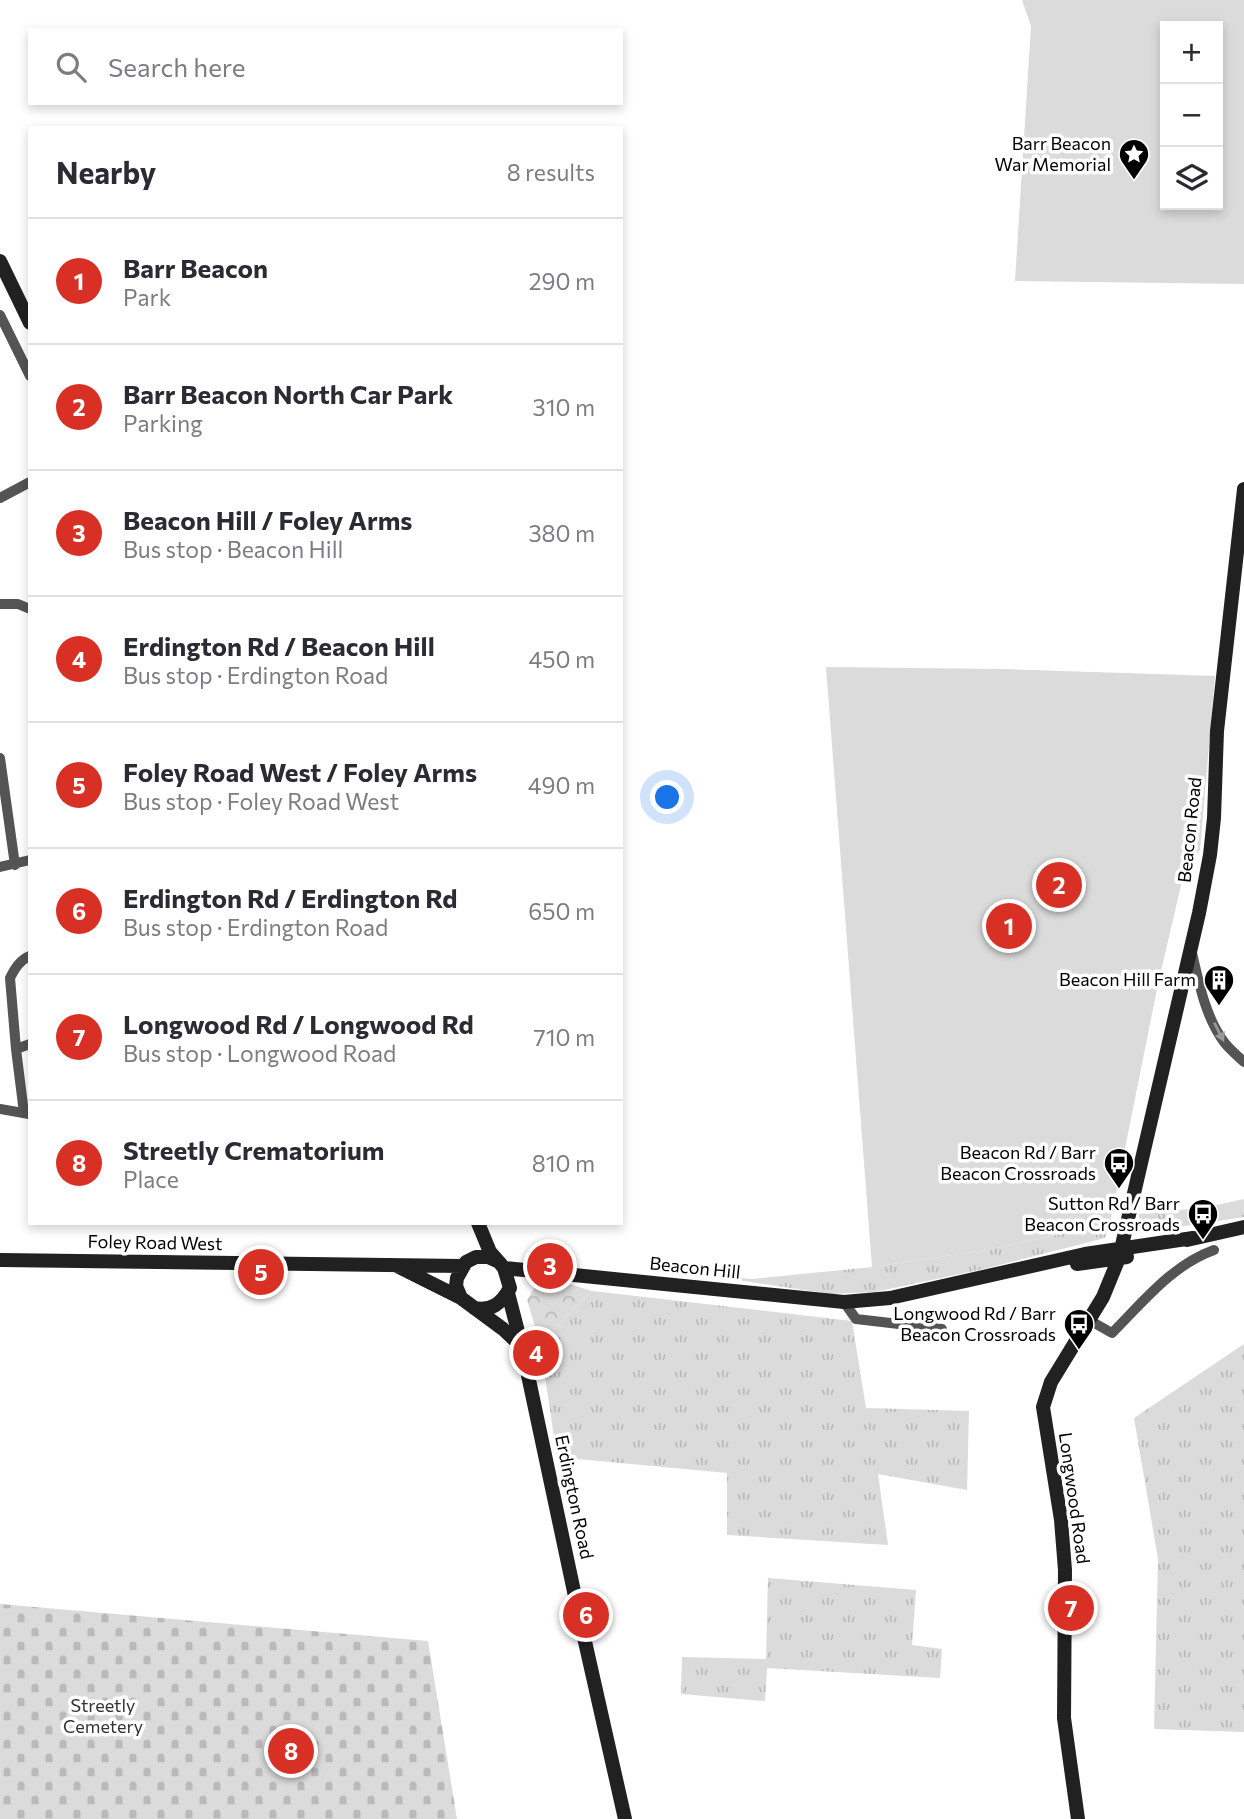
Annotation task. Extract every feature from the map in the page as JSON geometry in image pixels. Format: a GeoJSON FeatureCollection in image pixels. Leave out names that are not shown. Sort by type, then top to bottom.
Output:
{"type":"FeatureCollection","features":[{"type":"Feature","properties":{"kind":"main road"},"geometry":{"type":"LineString","coordinates":[[0,261],[28,319]]}},
{"type":"Feature","properties":{"kind":"main road","name":"Beacon Road"},"geometry":{"type":"LineString","coordinates":[[1115,1254],[1191,949],[1210,855],[1217,732],[1244,489]]}},
{"type":"Feature","properties":{"kind":"main road"},"geometry":{"type":"LineString","coordinates":[[479,1226],[456,1286],[461,1298],[503,1329],[522,1347]]}},
{"type":"Feature","properties":{"kind":"main road"},"geometry":{"type":"LineString","coordinates":[[479,1226],[490,1252],[509,1277],[509,1290]]}},
{"type":"Feature","properties":{"kind":"main road","name":"Beacon Hill"},"geometry":{"type":"LineString","coordinates":[[501,1265],[844,1303],[890,1298],[1031,1267],[1115,1254],[1244,1227]]}},
{"type":"Feature","properties":{"kind":"main road","name":"Longwood Road"},"geometry":{"type":"LineString","coordinates":[[1078,1819],[1064,1718],[1065,1570],[1044,1408],[1051,1382],[1103,1297],[1115,1254]]}},
{"type":"Feature","properties":{"kind":"main road"},"geometry":{"type":"LineString","coordinates":[[467,1263],[482,1256],[501,1265]]}},
{"type":"Feature","properties":{"kind":"main road","name":"Foley Road West"},"geometry":{"type":"LineString","coordinates":[[0,1261],[467,1263]]}},
{"type":"Feature","properties":{"kind":"main road","name":"Foley Road West"},"geometry":{"type":"LineString","coordinates":[[393,1264],[461,1298]]}},
{"type":"Feature","properties":{"kind":"main road"},"geometry":{"type":"LineString","coordinates":[[474,1308],[494,1307],[509,1290],[541,1271]]}},
{"type":"Feature","properties":{"kind":"main road","name":"Erdington Road"},"geometry":{"type":"LineString","coordinates":[[509,1290],[625,1819]]}},
{"type":"Feature","properties":{"kind":"street"},"geometry":{"type":"LineString","coordinates":[[0,315],[28,372]]}},
{"type":"Feature","properties":{"kind":"street"},"geometry":{"type":"LineString","coordinates":[[0,498],[28,483]]}},
{"type":"Feature","properties":{"kind":"street"},"geometry":{"type":"LineString","coordinates":[[0,604],[18,604],[28,608]]}},
{"type":"Feature","properties":{"kind":"street"},"geometry":{"type":"LineString","coordinates":[[0,758],[15,865]]}},
{"type":"Feature","properties":{"kind":"street"},"geometry":{"type":"LineString","coordinates":[[0,867],[28,861]]}},
{"type":"Feature","properties":{"kind":"street"},"geometry":{"type":"LineString","coordinates":[[1191,949],[1201,996],[1224,1043],[1244,1062]]}},
{"type":"Feature","properties":{"kind":"street"},"geometry":{"type":"LineString","coordinates":[[0,1109],[27,1113],[16,1049],[10,978],[15,968],[28,957]]}},
{"type":"Feature","properties":{"kind":"street"},"geometry":{"type":"LineString","coordinates":[[16,1049],[28,1045]]}},
{"type":"Feature","properties":{"kind":"street"},"geometry":{"type":"LineString","coordinates":[[1089,1320],[1112,1332],[1178,1268],[1197,1256],[1214,1250]]}},
{"type":"Feature","properties":{"kind":"street","name":"Beacon Hill"},"geometry":{"type":"LineString","coordinates":[[844,1303],[856,1319],[942,1329]]}},
{"type":"Feature","properties":{"kind":"green space"},"geometry":{"type":"Polygon","coordinates":[[[1022,0],[1244,0],[1244,284],[1015,281],[1031,26],[1022,0]]]}},
{"type":"Feature","properties":{"kind":"green space"},"geometry":{"type":"Polygon","coordinates":[[[826,667],[1215,676],[1200,850],[1185,868],[1158,984],[1110,1223],[993,1249],[872,1267],[826,667]]]}},
{"type":"Feature","properties":{"kind":"green space"},"geometry":{"type":"Polygon","coordinates":[[[1244,1199],[1244,1217],[1138,1233],[1139,1214],[1208,1207],[1244,1199]]]}},
{"type":"Feature","properties":{"kind":"green space"},"geometry":{"type":"Polygon","coordinates":[[[1110,1223],[1105,1238],[988,1268],[875,1292],[831,1294],[703,1275],[752,1279],[872,1267],[993,1249],[1110,1223]]]}},
{"type":"Feature","properties":{"kind":"green space"},"geometry":{"type":"Polygon","coordinates":[[[566,1283],[592,1291],[540,1343],[527,1300],[536,1285],[566,1283]]]}},
{"type":"Feature","properties":{"kind":"green space"},"geometry":{"type":"Polygon","coordinates":[[[592,1291],[852,1321],[866,1408],[969,1411],[967,1490],[878,1474],[888,1545],[727,1535],[727,1473],[557,1457],[540,1343],[592,1291]]]}},
{"type":"Feature","properties":{"kind":"green space"},"geometry":{"type":"Polygon","coordinates":[[[1244,1344],[1244,1732],[1154,1729],[1158,1559],[1134,1418],[1244,1344]]]}},
{"type":"Feature","properties":{"kind":"green space"},"geometry":{"type":"Polygon","coordinates":[[[768,1578],[916,1590],[912,1645],[942,1649],[940,1678],[767,1668],[765,1701],[681,1694],[682,1657],[766,1659],[768,1578]]]}},
{"type":"Feature","properties":{"kind":"green space","name":"Streetly Cemetery"},"geometry":{"type":"Polygon","coordinates":[[[0,1604],[428,1641],[457,1819],[0,1819],[0,1604]]]}},
{"type":"Feature","properties":{"kind":"place","name":"Barr Beacon War Memorial"},"geometry":{"type":"Point","coordinates":[1134,181]}},
{"type":"Feature","properties":{"kind":"place","name":"Barr Beacon North Car Park"},"geometry":{"type":"Point","coordinates":[1059,885]}},
{"type":"Feature","properties":{"kind":"place","name":"Barr Beacon"},"geometry":{"type":"Point","coordinates":[1009,926]}},
{"type":"Feature","properties":{"kind":"place","name":"Beacon Hill Farm"},"geometry":{"type":"Point","coordinates":[1219,1007]}},
{"type":"Feature","properties":{"kind":"place","name":"Beacon Rd / Barr Beacon Crossroads"},"geometry":{"type":"Point","coordinates":[1119,1190]}},
{"type":"Feature","properties":{"kind":"place","name":"Sutton Rd / Barr Beacon Crossroads"},"geometry":{"type":"Point","coordinates":[1203,1241]}},
{"type":"Feature","properties":{"kind":"place","name":"Beacon Hill / Foley Arms"},"geometry":{"type":"Point","coordinates":[550,1266]}},
{"type":"Feature","properties":{"kind":"place","name":"Foley Road West / Foley Arms"},"geometry":{"type":"Point","coordinates":[261,1272]}},
{"type":"Feature","properties":{"kind":"place","name":"Longwood Rd / Barr Beacon Crossroads"},"geometry":{"type":"Point","coordinates":[1079,1351]}},
{"type":"Feature","properties":{"kind":"place","name":"Erdington Rd / Beacon Hill"},"geometry":{"type":"Point","coordinates":[536,1353]}},
{"type":"Feature","properties":{"kind":"place","name":"Longwood Rd / Longwood Rd"},"geometry":{"type":"Point","coordinates":[1071,1608]}},
{"type":"Feature","properties":{"kind":"place","name":"Erdington Rd / Erdington Rd"},"geometry":{"type":"Point","coordinates":[586,1615]}},
{"type":"Feature","properties":{"kind":"place","name":"Streetly Crematorium"},"geometry":{"type":"Point","coordinates":[291,1751]}}]}
